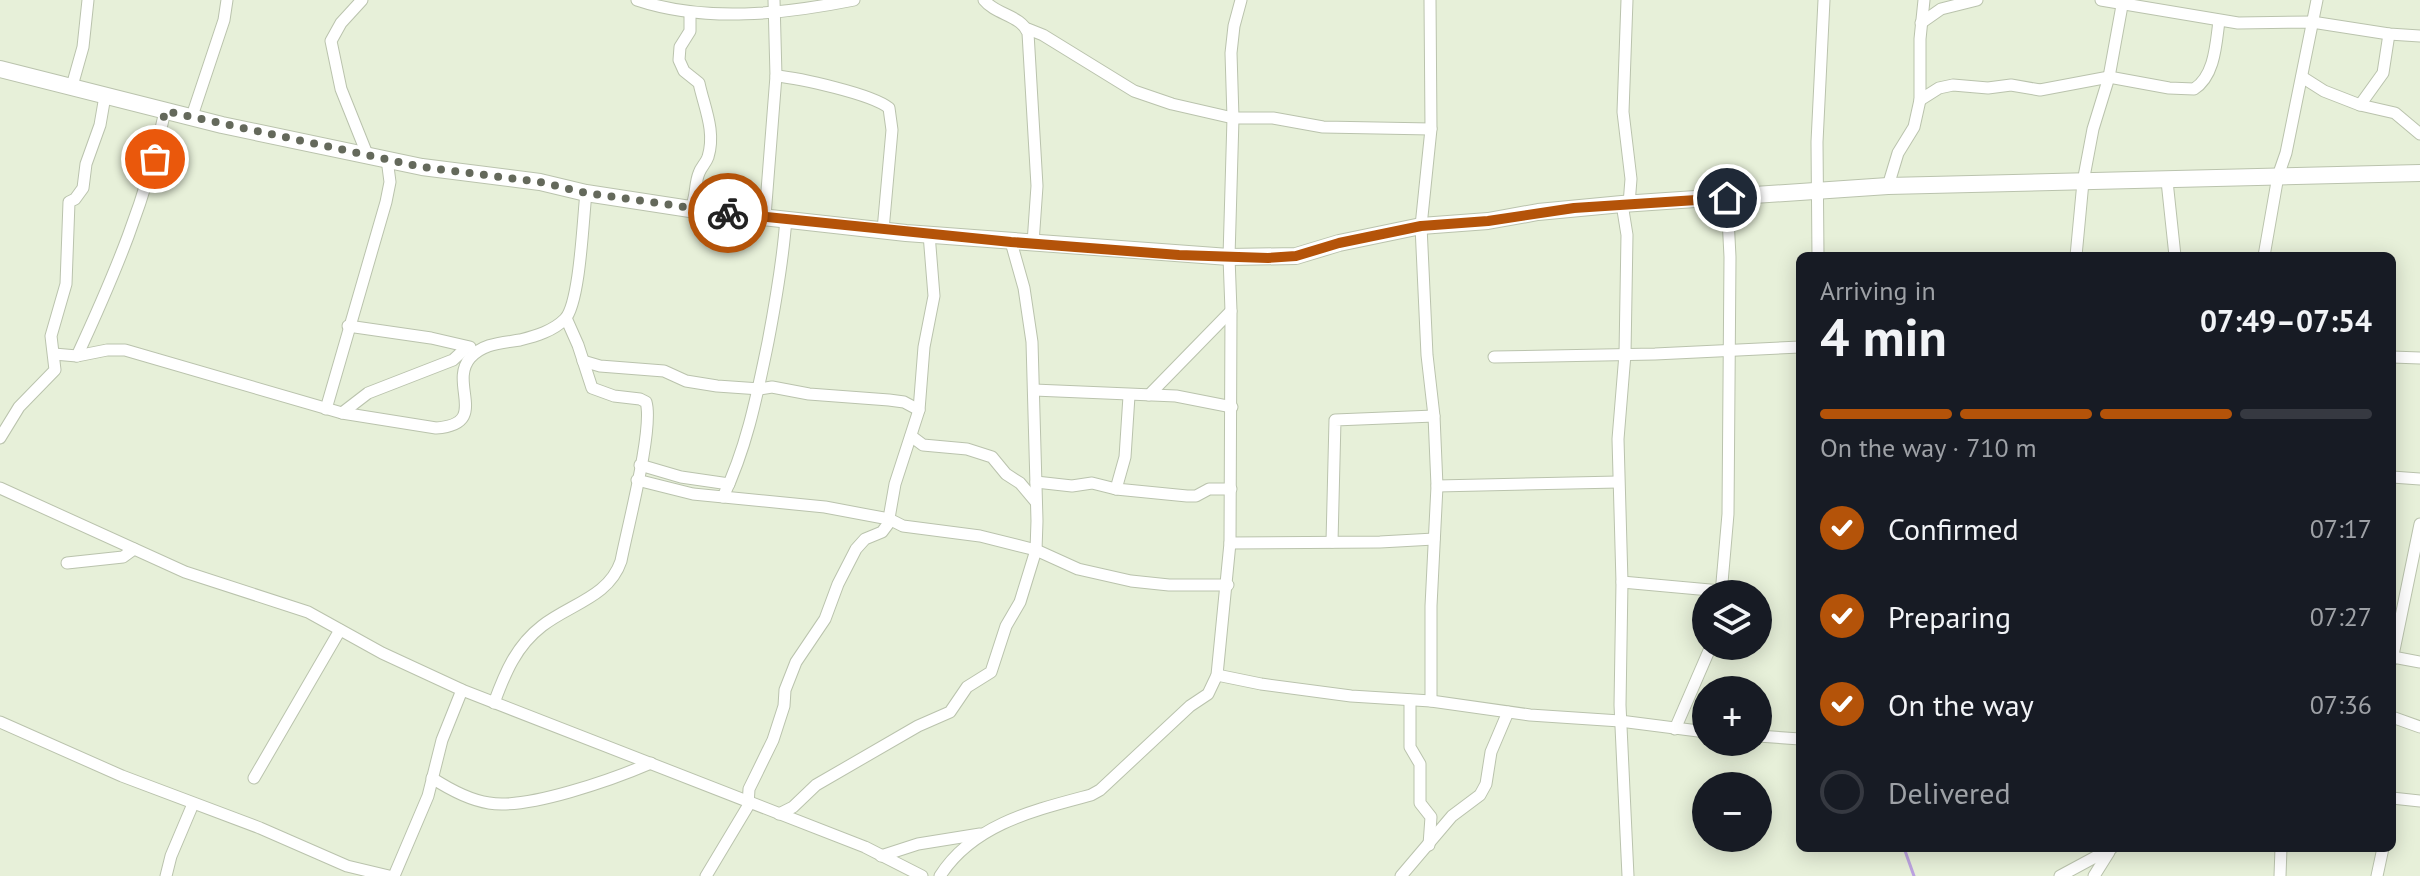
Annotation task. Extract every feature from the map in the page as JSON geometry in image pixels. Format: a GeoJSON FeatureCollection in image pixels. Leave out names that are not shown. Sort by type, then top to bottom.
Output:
{"type":"FeatureCollection","features":[{"type":"Feature","properties":{"kind":"street"},"geometry":{"type":"LineString","coordinates":[[72,86],[83,47],[88,0]]}},
{"type":"Feature","properties":{"kind":"street"},"geometry":{"type":"LineString","coordinates":[[192,116],[224,20],[227,0]]}},
{"type":"Feature","properties":{"kind":"street"},"geometry":{"type":"LineString","coordinates":[[362,0],[341,23],[331,41],[341,89],[367,154]]}},
{"type":"Feature","properties":{"kind":"street"},"geometry":{"type":"LineString","coordinates":[[637,0],[690,12],[775,5],[820,7],[854,0]]}},
{"type":"Feature","properties":{"kind":"street"},"geometry":{"type":"LineString","coordinates":[[984,0],[994,9],[1024,23],[1028,29],[1037,186],[1033,243]]}},
{"type":"Feature","properties":{"kind":"street"},"geometry":{"type":"LineString","coordinates":[[940,876],[955,856],[1011,818],[1100,790],[1190,706],[1208,694],[1217,675],[1230,543],[1232,38],[1241,0]]}},
{"type":"Feature","properties":{"kind":"street"},"geometry":{"type":"LineString","coordinates":[[1430,0],[1431,129],[1421,226],[1437,486],[1431,701]]}},
{"type":"Feature","properties":{"kind":"street"},"geometry":{"type":"LineString","coordinates":[[1627,0],[1623,112],[1631,179],[1626,204],[1625,354],[1619,413],[1618,482],[1622,582],[1620,721],[1628,876]]}},
{"type":"Feature","properties":{"kind":"street"},"geometry":{"type":"LineString","coordinates":[[1818,252],[1817,191],[1824,0]]}},
{"type":"Feature","properties":{"kind":"street"},"geometry":{"type":"LineString","coordinates":[[1888,186],[1898,153],[1914,127],[1920,100],[1924,0]]}},
{"type":"Feature","properties":{"kind":"street"},"geometry":{"type":"LineString","coordinates":[[1921,23],[1941,9],[1977,0]]}},
{"type":"Feature","properties":{"kind":"street"},"geometry":{"type":"LineString","coordinates":[[2101,0],[2219,21],[2312,22],[2420,36]]}},
{"type":"Feature","properties":{"kind":"street"},"geometry":{"type":"LineString","coordinates":[[2265,252],[2278,176],[2286,153],[2317,0]]}},
{"type":"Feature","properties":{"kind":"street"},"geometry":{"type":"LineString","coordinates":[[2076,252],[2083,182],[2093,129],[2109,77],[2123,2]]}},
{"type":"Feature","properties":{"kind":"street"},"geometry":{"type":"LineString","coordinates":[[765,216],[776,76],[775,5]]}},
{"type":"Feature","properties":{"kind":"street"},"geometry":{"type":"LineString","coordinates":[[690,12],[690,31],[680,47],[679,60],[682,68],[699,83],[701,100],[710,122],[709,153],[698,175],[690,209]]}},
{"type":"Feature","properties":{"kind":"street"},"geometry":{"type":"LineString","coordinates":[[1920,100],[1939,88],[1953,85],[1988,88],[2011,85],[2040,90],[2109,77],[2169,88],[2197,88],[2204,81],[2215,51],[2219,21]]}},
{"type":"Feature","properties":{"kind":"street"},"geometry":{"type":"LineString","coordinates":[[1028,29],[1146,96],[1233,118],[1273,118],[1323,127],[1431,129]]}},
{"type":"Feature","properties":{"kind":"street"},"geometry":{"type":"LineString","coordinates":[[2360,105],[2383,73],[2389,34]]}},
{"type":"Feature","properties":{"kind":"street"},"geometry":{"type":"LineString","coordinates":[[0,69],[165,111],[422,167],[540,182],[586,193],[690,209],[1011,242],[1229,257],[1296,256],[1339,243],[1421,226],[1626,204],[1888,186],[2420,173]]}},
{"type":"Feature","properties":{"kind":"street"},"geometry":{"type":"LineString","coordinates":[[776,76],[802,79],[877,100],[889,108],[892,114],[891,160],[883,230]]}},
{"type":"Feature","properties":{"kind":"street"},"geometry":{"type":"LineString","coordinates":[[2302,77],[2324,91],[2360,105],[2395,113],[2420,134]]}},
{"type":"Feature","properties":{"kind":"street"},"geometry":{"type":"LineString","coordinates":[[0,438],[19,407],[54,372],[51,336],[67,271],[69,202],[83,188],[86,164],[100,125],[105,96]]}},
{"type":"Feature","properties":{"kind":"street"},"geometry":{"type":"LineString","coordinates":[[77,356],[123,256],[150,175],[165,111]]}},
{"type":"Feature","properties":{"kind":"street"},"geometry":{"type":"LineString","coordinates":[[326,409],[386,202],[390,182],[387,159]]}},
{"type":"Feature","properties":{"kind":"street"},"geometry":{"type":"LineString","coordinates":[[2167,181],[2175,252]]}},
{"type":"Feature","properties":{"kind":"street"},"geometry":{"type":"LineString","coordinates":[[348,326],[431,338],[467,347],[542,333],[566,318],[572,307],[586,193]]}},
{"type":"Feature","properties":{"kind":"street"},"geometry":{"type":"LineString","coordinates":[[1722,580],[1728,514],[1730,257],[1727,198]]}},
{"type":"Feature","properties":{"kind":"street"},"geometry":{"type":"LineString","coordinates":[[723,497],[760,389],[782,270],[786,218]]}},
{"type":"Feature","properties":{"kind":"street"},"geometry":{"type":"LineString","coordinates":[[706,876],[746,811],[749,789],[773,740],[790,675],[825,619],[856,549],[865,539],[886,528],[895,484],[919,410],[924,347],[934,296],[929,234]]}},
{"type":"Feature","properties":{"kind":"street"},"geometry":{"type":"LineString","coordinates":[[779,814],[793,807],[816,785],[923,723],[950,712],[969,685],[991,672],[1006,626],[1020,602],[1036,550],[1034,390],[1032,342],[1024,288],[1011,242]]}},
{"type":"Feature","properties":{"kind":"street"},"geometry":{"type":"LineString","coordinates":[[1149,395],[1231,311]]}},
{"type":"Feature","properties":{"kind":"street"},"geometry":{"type":"LineString","coordinates":[[494,703],[512,658],[526,641],[540,627],[604,588],[614,578],[621,561],[640,465],[648,417],[646,402],[592,388],[566,318]]}},
{"type":"Feature","properties":{"kind":"street"},"geometry":{"type":"LineString","coordinates":[[54,354],[77,356],[125,350],[326,409],[436,428],[458,425],[465,410],[466,364],[486,345]]}},
{"type":"Feature","properties":{"kind":"street"},"geometry":{"type":"LineString","coordinates":[[342,413],[368,393],[453,360],[467,347]]}},
{"type":"Feature","properties":{"kind":"street"},"geometry":{"type":"LineString","coordinates":[[1494,357],[1796,347]]}},
{"type":"Feature","properties":{"kind":"street"},"geometry":{"type":"LineString","coordinates":[[2396,357],[2420,358]]}},
{"type":"Feature","properties":{"kind":"street"},"geometry":{"type":"LineString","coordinates":[[583,361],[591,365],[664,371],[694,382],[760,389],[772,387],[809,394],[904,402],[919,410]]}},
{"type":"Feature","properties":{"kind":"street"},"geometry":{"type":"LineString","coordinates":[[1034,390],[1199,399],[1232,407]]}},
{"type":"Feature","properties":{"kind":"street"},"geometry":{"type":"LineString","coordinates":[[1116,489],[1125,457],[1129,396]]}},
{"type":"Feature","properties":{"kind":"street"},"geometry":{"type":"LineString","coordinates":[[1332,542],[1335,420],[1434,416]]}},
{"type":"Feature","properties":{"kind":"street"},"geometry":{"type":"LineString","coordinates":[[911,436],[923,445],[967,449],[992,457],[1036,502]]}},
{"type":"Feature","properties":{"kind":"street"},"geometry":{"type":"LineString","coordinates":[[640,465],[681,477],[729,484]]}},
{"type":"Feature","properties":{"kind":"street"},"geometry":{"type":"LineString","coordinates":[[2396,477],[2420,479]]}},
{"type":"Feature","properties":{"kind":"street"},"geometry":{"type":"LineString","coordinates":[[637,480],[693,494],[787,502],[889,519],[903,526],[980,536],[1036,550],[1078,569],[1131,581],[1169,585],[1228,585]]}},
{"type":"Feature","properties":{"kind":"street"},"geometry":{"type":"LineString","coordinates":[[1036,482],[1072,486],[1097,483],[1116,489],[1187,496],[1196,496],[1209,489],[1231,489]]}},
{"type":"Feature","properties":{"kind":"street"},"geometry":{"type":"LineString","coordinates":[[1437,486],[1618,482]]}},
{"type":"Feature","properties":{"kind":"street"},"geometry":{"type":"LineString","coordinates":[[0,488],[185,572],[308,612],[382,653],[462,690],[749,801],[922,876]]}},
{"type":"Feature","properties":{"kind":"street"},"geometry":{"type":"LineString","coordinates":[[2398,603],[2415,582],[2420,524]]}},
{"type":"Feature","properties":{"kind":"street"},"geometry":{"type":"LineString","coordinates":[[1230,543],[1434,539]]}},
{"type":"Feature","properties":{"kind":"street"},"geometry":{"type":"LineString","coordinates":[[67,563],[123,557],[134,549]]}},
{"type":"Feature","properties":{"kind":"street"},"geometry":{"type":"LineString","coordinates":[[1622,582],[1692,589]]}},
{"type":"Feature","properties":{"kind":"street"},"geometry":{"type":"LineString","coordinates":[[254,778],[340,630]]}},
{"type":"Feature","properties":{"kind":"street"},"geometry":{"type":"LineString","coordinates":[[2396,659],[2420,662]]}},
{"type":"Feature","properties":{"kind":"street"},"geometry":{"type":"LineString","coordinates":[[1675,729],[1705,660]]}},
{"type":"Feature","properties":{"kind":"street"},"geometry":{"type":"LineString","coordinates":[[1217,675],[1261,684],[1692,731]]}},
{"type":"Feature","properties":{"kind":"street"},"geometry":{"type":"LineString","coordinates":[[0,722],[122,776],[260,828],[347,866],[392,876],[419,821],[442,740],[462,690]]}},
{"type":"Feature","properties":{"kind":"street"},"geometry":{"type":"LineString","coordinates":[[1410,700],[1410,747],[1420,764],[1420,803],[1431,817],[1429,845]]}},
{"type":"Feature","properties":{"kind":"street"},"geometry":{"type":"LineString","coordinates":[[1401,876],[1452,816],[1469,806],[1483,791],[1491,752],[1508,712]]}},
{"type":"Feature","properties":{"kind":"street"},"geometry":{"type":"LineString","coordinates":[[2396,718],[2420,727]]}},
{"type":"Feature","properties":{"kind":"street"},"geometry":{"type":"LineString","coordinates":[[1772,737],[1796,739]]}},
{"type":"Feature","properties":{"kind":"street"},"geometry":{"type":"LineString","coordinates":[[432,778],[448,789],[480,801],[500,804],[582,789],[651,763]]}},
{"type":"Feature","properties":{"kind":"street"},"geometry":{"type":"LineString","coordinates":[[2396,798],[2420,801]]}},
{"type":"Feature","properties":{"kind":"street"},"geometry":{"type":"LineString","coordinates":[[166,876],[193,804]]}},
{"type":"Feature","properties":{"kind":"street"},"geometry":{"type":"LineString","coordinates":[[881,856],[918,844],[985,833]]}},
{"type":"Feature","properties":{"kind":"street"},"geometry":{"type":"LineString","coordinates":[[2060,876],[2105,852]]}},
{"type":"Feature","properties":{"kind":"street"},"geometry":{"type":"LineString","coordinates":[[2094,876],[2109,852]]}},
{"type":"Feature","properties":{"kind":"street"},"geometry":{"type":"LineString","coordinates":[[2280,876],[2281,852]]}},
{"type":"Feature","properties":{"kind":"street"},"geometry":{"type":"LineString","coordinates":[[2377,876],[2382,852]]}},
{"type":"Feature","properties":{"kind":"waterway"},"geometry":{"type":"LineString","coordinates":[[1905,852],[1914,876]]}},
{"type":"Feature","properties":{"kind":"way so far"},"geometry":{"type":"LineString","coordinates":[[155,159],[165,111],[422,167],[540,182],[586,193],[728,213]]}},
{"type":"Feature","properties":{"kind":"route"},"geometry":{"type":"LineString","coordinates":[[728,213],[1011,242],[1179,255],[1268,258],[1296,256],[1339,243],[1421,226],[1488,221],[1574,208],[1727,198]]}}]}
